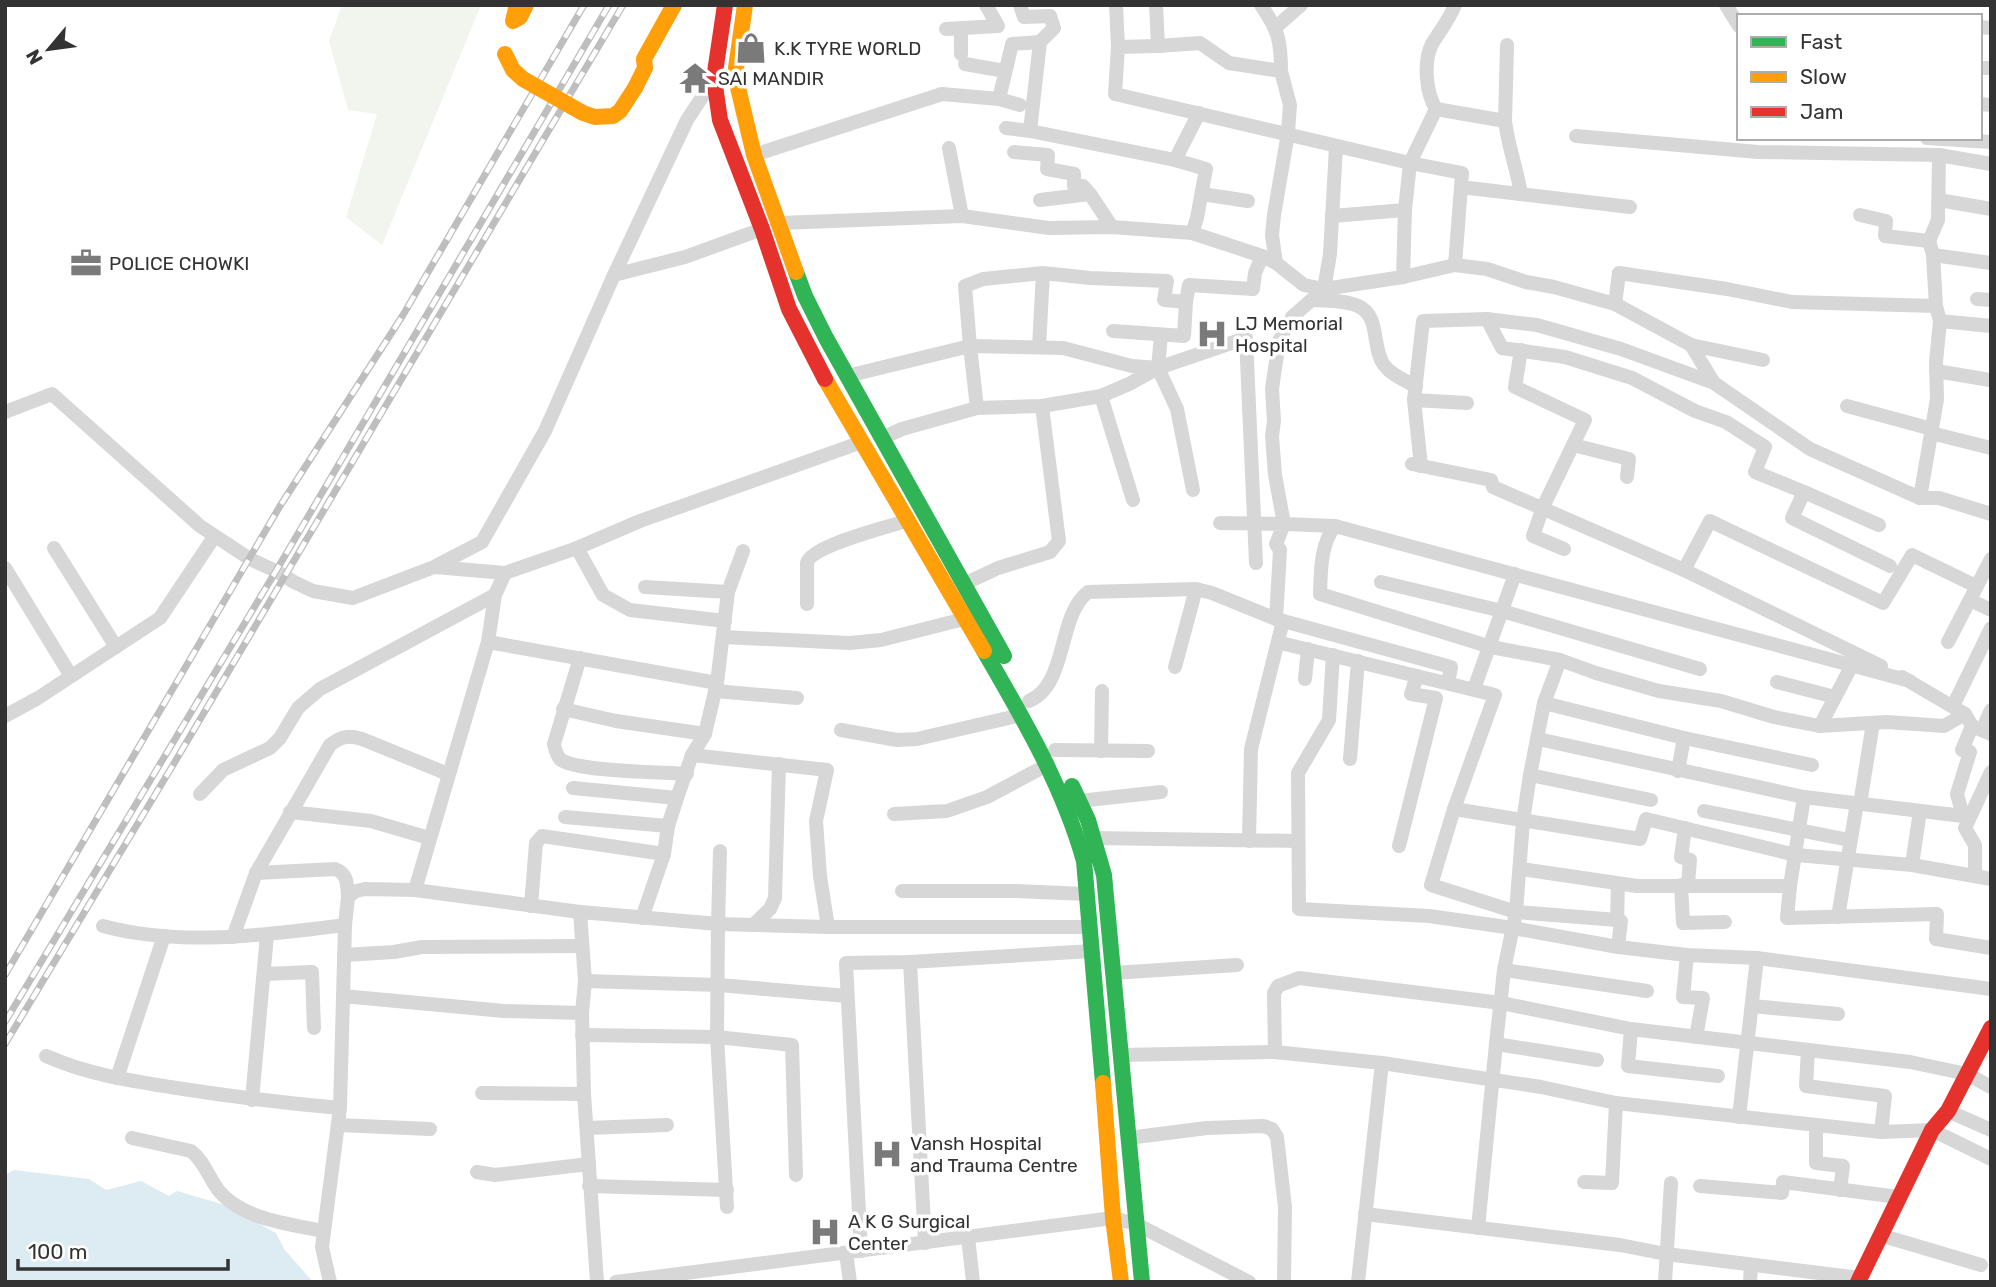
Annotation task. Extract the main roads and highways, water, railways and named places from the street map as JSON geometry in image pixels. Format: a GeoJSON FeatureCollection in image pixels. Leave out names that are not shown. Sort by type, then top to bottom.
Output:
{"type":"FeatureCollection","features":[{"type":"Feature","properties":{"kind":"main road"},"geometry":{"type":"LineString","coordinates":[[526,5],[520,16],[515,13],[507,35],[505,54],[513,70],[523,79],[595,117],[613,116],[620,111],[635,88],[645,68],[645,59],[674,5]]}},
{"type":"Feature","properties":{"kind":"main road"},"geometry":{"type":"LineString","coordinates":[[645,68],[654,65],[687,5]]}},
{"type":"Feature","properties":{"kind":"main road"},"geometry":{"type":"LineString","coordinates":[[725,5],[714,79],[720,120],[789,309],[964,619],[1025,708]]}},
{"type":"Feature","properties":{"kind":"main road"},"geometry":{"type":"LineString","coordinates":[[745,5],[734,75],[754,155],[781,223],[805,296],[964,584],[1051,758],[1079,801],[1093,838],[1104,875],[1142,1282]]}},
{"type":"Feature","properties":{"kind":"main road"},"geometry":{"type":"LineString","coordinates":[[1051,758],[1084,861],[1113,1218],[1121,1282]]}},
{"type":"Feature","properties":{"kind":"main road"},"geometry":{"type":"LineString","coordinates":[[1859,1280],[1932,1130],[1948,1111],[1991,1028]]}},
{"type":"Feature","properties":{"kind":"railway"},"geometry":{"type":"LineString","coordinates":[[5,975],[280,506],[403,315],[584,5]]}},
{"type":"Feature","properties":{"kind":"railway"},"geometry":{"type":"LineString","coordinates":[[5,1022],[276,571],[609,5]]}},
{"type":"Feature","properties":{"kind":"railway"},"geometry":{"type":"LineString","coordinates":[[5,1044],[623,5]]}},
{"type":"Feature","properties":{"kind":"place","name":"K.K TYRE WORLD"},"geometry":{"type":"Point","coordinates":[751,48]}},
{"type":"Feature","properties":{"kind":"place","name":"SAI MANDIR"},"geometry":{"type":"Point","coordinates":[695,78]}},
{"type":"Feature","properties":{"kind":"place","name":"POLICE CHOWKI"},"geometry":{"type":"Point","coordinates":[86,263]}},
{"type":"Feature","properties":{"kind":"place","name":"LJ Memorial Hospital"},"geometry":{"type":"Point","coordinates":[1212,334]}},
{"type":"Feature","properties":{"kind":"place","name":"Vansh Hospital and Trauma Centre"},"geometry":{"type":"Point","coordinates":[887,1154]}},
{"type":"Feature","properties":{"kind":"place","name":"A K G Surgical Center"},"geometry":{"type":"Point","coordinates":[825,1232]}}]}
